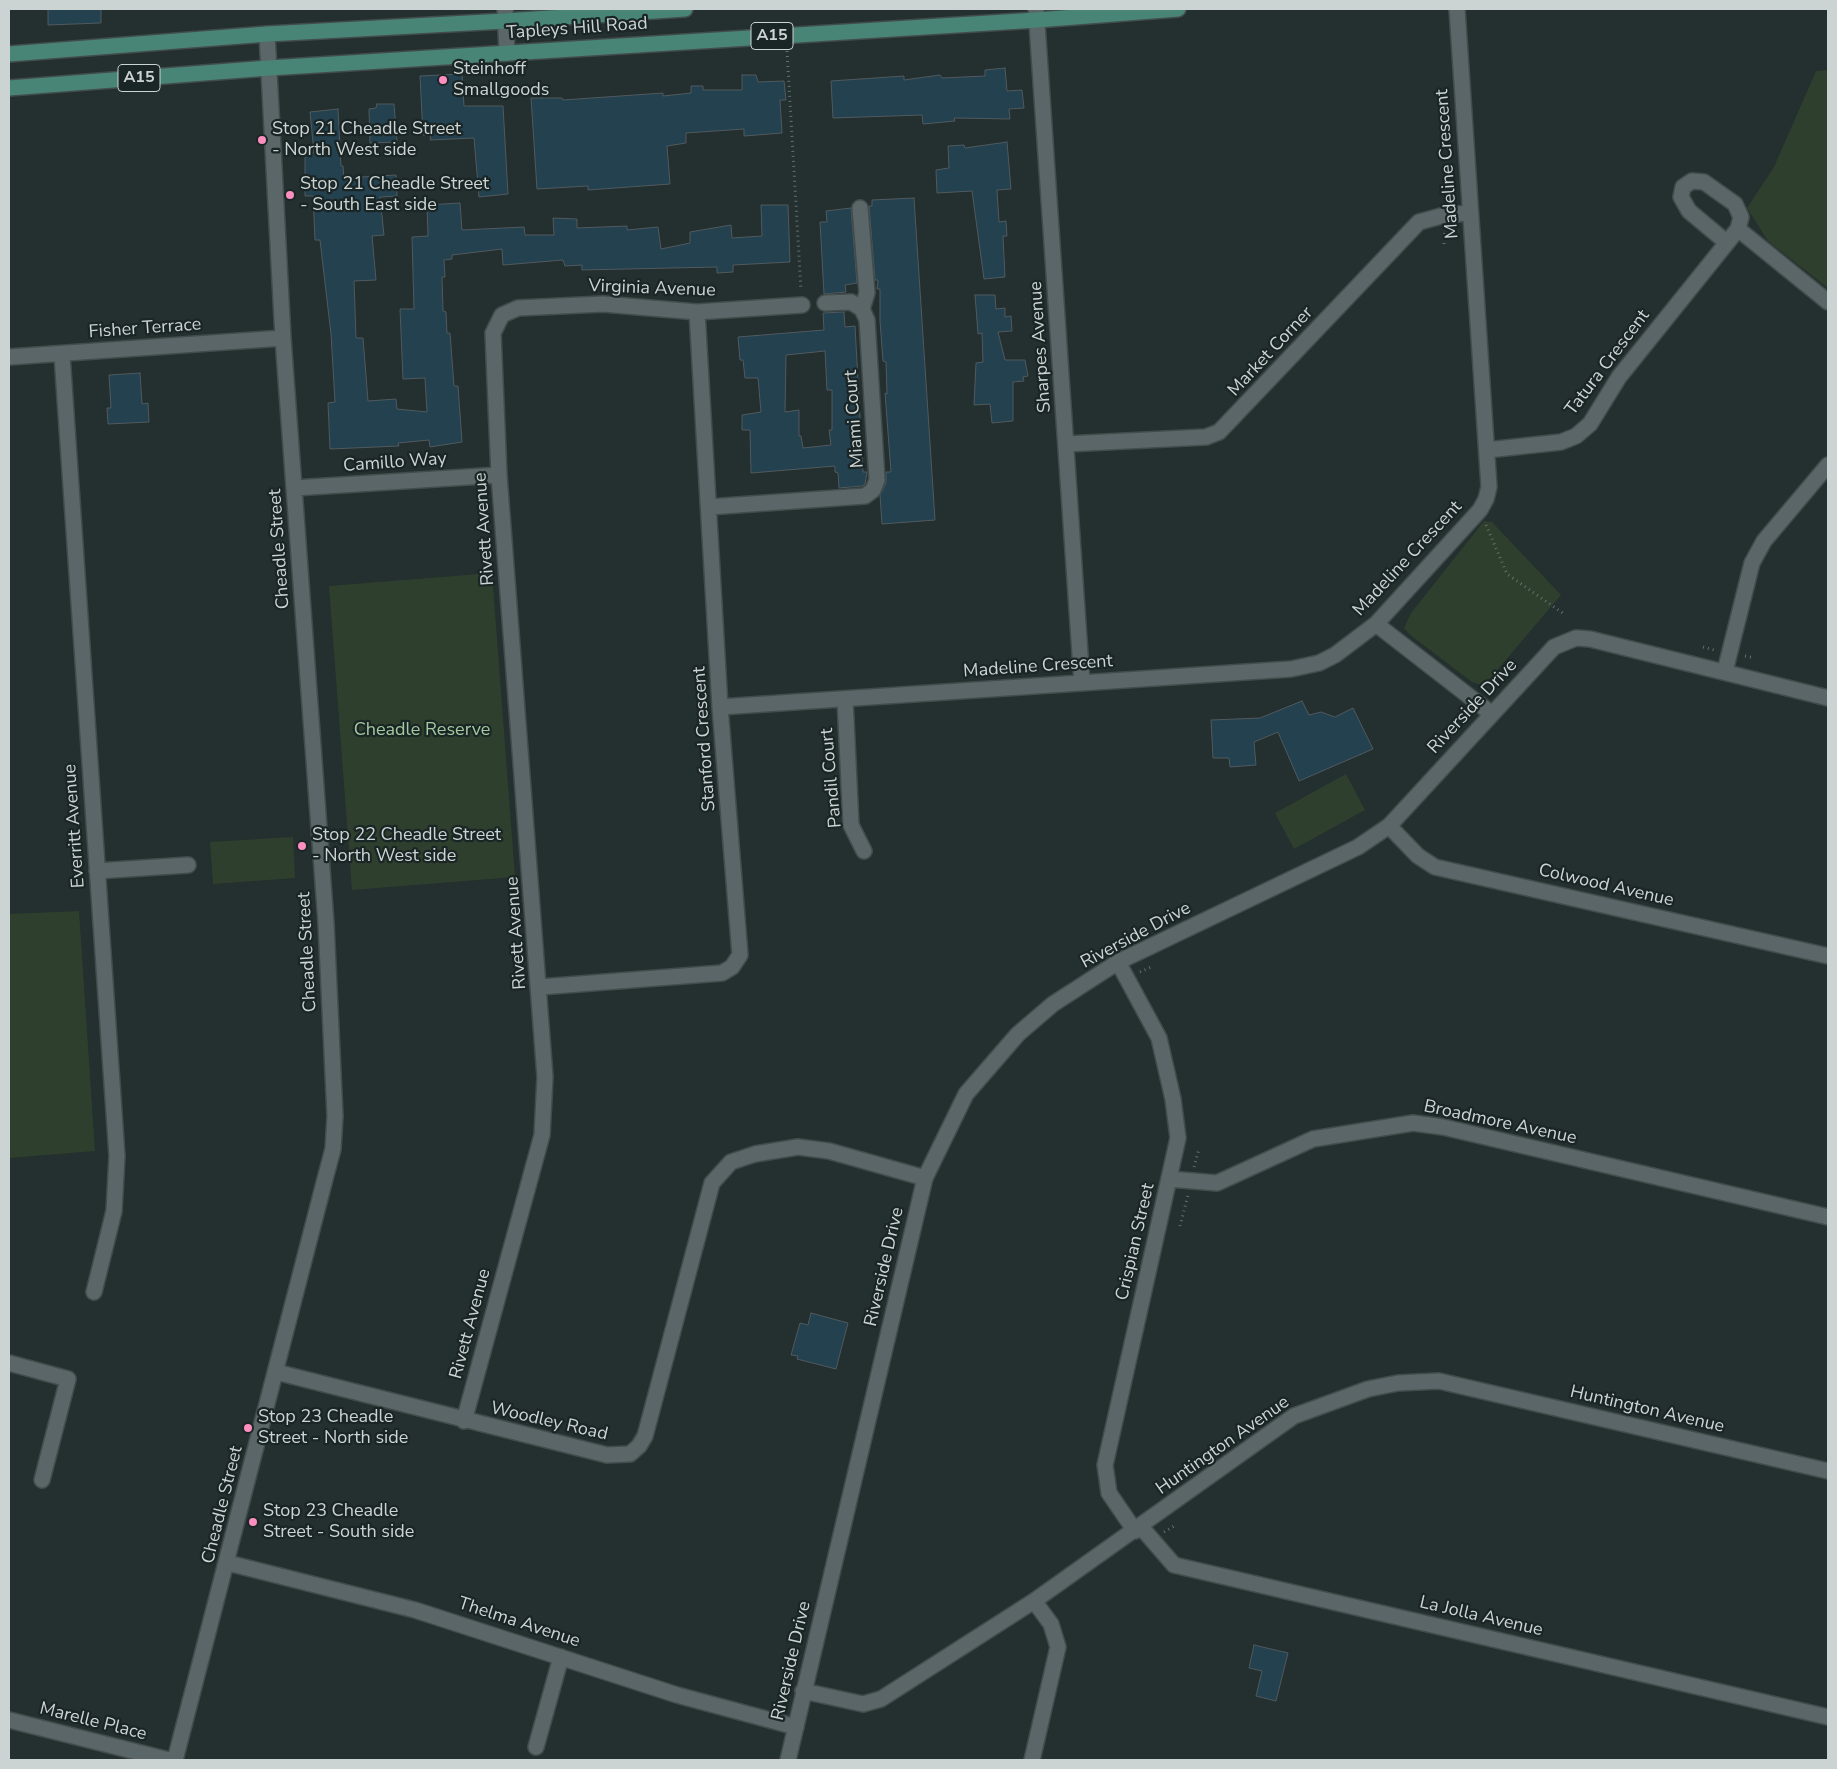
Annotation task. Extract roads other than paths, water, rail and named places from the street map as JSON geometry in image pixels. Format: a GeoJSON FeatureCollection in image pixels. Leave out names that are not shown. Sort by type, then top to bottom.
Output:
{"type":"FeatureCollection","features":[{"type":"Feature","properties":{"kind":"main road","name":"Tapleys Hill Road"},"geometry":{"type":"LineString","coordinates":[[9,54],[505,15],[685,9]]}},
{"type":"Feature","properties":{"kind":"main road","name":"Tapleys Hill Road"},"geometry":{"type":"LineString","coordinates":[[9,88],[1036,14],[1178,9]]}},
{"type":"Feature","properties":{"kind":"street","name":"Madeline Crescent"},"geometry":{"type":"LineString","coordinates":[[720,708],[1291,669],[1319,663],[1335,655],[1376,624],[1476,513],[1486,499],[1489,487],[1469,213],[1457,9]]}},
{"type":"Feature","properties":{"kind":"street","name":"Sharpes Avenue"},"geometry":{"type":"LineString","coordinates":[[1036,14],[1082,683]]}},
{"type":"Feature","properties":{"kind":"street"},"geometry":{"type":"LineString","coordinates":[[505,15],[507,52]]}},
{"type":"Feature","properties":{"kind":"street","name":"Cheadle Street"},"geometry":{"type":"LineString","coordinates":[[175,1760],[228,1563],[333,1148],[335,1116],[326,913],[283,338],[267,34]]}},
{"type":"Feature","properties":{"kind":"street"},"geometry":{"type":"LineString","coordinates":[[1726,242],[1689,211],[1680,197],[1683,187],[1692,181],[1704,182],[1734,204],[1741,217],[1738,229],[1828,302]]}},
{"type":"Feature","properties":{"kind":"street"},"geometry":{"type":"LineString","coordinates":[[825,303],[851,302],[862,309],[867,293],[860,208]]}},
{"type":"Feature","properties":{"kind":"street","name":"Market Corner"},"geometry":{"type":"LineString","coordinates":[[1066,444],[1206,437],[1219,432],[1419,222],[1445,215],[1469,213]]}},
{"type":"Feature","properties":{"kind":"street","name":"Tatura Crescent"},"geometry":{"type":"LineString","coordinates":[[1487,450],[1561,442],[1576,436],[1590,424],[1619,377],[1738,229]]}},
{"type":"Feature","properties":{"kind":"street","name":"Virginia Avenue"},"geometry":{"type":"LineString","coordinates":[[502,315],[518,308],[603,304],[697,312],[802,305]]}},
{"type":"Feature","properties":{"kind":"street","name":"Miami Court"},"geometry":{"type":"LineString","coordinates":[[709,507],[865,496],[873,490],[877,480],[876,461],[867,320],[862,309]]}},
{"type":"Feature","properties":{"kind":"street","name":"Stanford Crescent"},"geometry":{"type":"LineString","coordinates":[[540,988],[722,973],[732,967],[740,955],[720,708],[697,312]]}},
{"type":"Feature","properties":{"kind":"street","name":"Rivett Avenue"},"geometry":{"type":"LineString","coordinates":[[464,1421],[542,1135],[545,1077],[540,988],[499,475],[493,333],[502,315]]}},
{"type":"Feature","properties":{"kind":"street","name":"Fisher Terrace"},"geometry":{"type":"LineString","coordinates":[[9,357],[283,338]]}},
{"type":"Feature","properties":{"kind":"street","name":"Everritt Avenue"},"geometry":{"type":"LineString","coordinates":[[62,354],[117,1156],[114,1211],[94,1292]]}},
{"type":"Feature","properties":{"kind":"street"},"geometry":{"type":"LineString","coordinates":[[1724,671],[1752,563],[1764,541],[1828,465]]}},
{"type":"Feature","properties":{"kind":"street","name":"Camillo Way"},"geometry":{"type":"LineString","coordinates":[[294,488],[499,475]]}},
{"type":"Feature","properties":{"kind":"street"},"geometry":{"type":"LineString","coordinates":[[1376,624],[1492,714]]}},
{"type":"Feature","properties":{"kind":"street","name":"Riverside Drive"},"geometry":{"type":"LineString","coordinates":[[788,1760],[925,1178],[966,1094],[1018,1034],[1053,1004],[1118,962],[1358,847],[1389,826],[1554,647],[1576,638],[1590,639],[1828,698]]}},
{"type":"Feature","properties":{"kind":"street","name":"Pandil Court"},"geometry":{"type":"LineString","coordinates":[[845,699],[851,825],[864,851]]}},
{"type":"Feature","properties":{"kind":"street","name":"Colwood Avenue"},"geometry":{"type":"LineString","coordinates":[[1389,826],[1418,856],[1435,867],[1828,956]]}},
{"type":"Feature","properties":{"kind":"street"},"geometry":{"type":"LineString","coordinates":[[97,871],[188,865]]}},
{"type":"Feature","properties":{"kind":"street","name":"Crispian Street"},"geometry":{"type":"LineString","coordinates":[[1118,962],[1159,1038],[1173,1099],[1178,1138],[1105,1465],[1110,1493],[1138,1529]]}},
{"type":"Feature","properties":{"kind":"street","name":"Broadmore Avenue"},"geometry":{"type":"LineString","coordinates":[[1169,1179],[1217,1183],[1313,1139],[1413,1123],[1453,1130],[1828,1217]]}},
{"type":"Feature","properties":{"kind":"street","name":"Woodley Road"},"geometry":{"type":"LineString","coordinates":[[276,1372],[607,1456],[630,1454],[639,1446],[645,1436],[712,1183],[731,1162],[755,1154],[798,1147],[829,1151],[925,1178]]}},
{"type":"Feature","properties":{"kind":"street"},"geometry":{"type":"LineString","coordinates":[[9,1363],[68,1379],[42,1480]]}},
{"type":"Feature","properties":{"kind":"street","name":"Huntington Avenue"},"geometry":{"type":"LineString","coordinates":[[803,1691],[863,1704],[881,1699],[1034,1602],[1294,1416],[1368,1389],[1398,1383],[1439,1381],[1828,1471]]}},
{"type":"Feature","properties":{"kind":"street","name":"La Jolla Avenue"},"geometry":{"type":"LineString","coordinates":[[1138,1529],[1174,1565],[1828,1717]]}},
{"type":"Feature","properties":{"kind":"street","name":"Thelma Avenue"},"geometry":{"type":"LineString","coordinates":[[228,1563],[415,1610],[677,1695],[796,1727]]}},
{"type":"Feature","properties":{"kind":"street"},"geometry":{"type":"LineString","coordinates":[[1032,1760],[1058,1647],[1051,1624],[1034,1602]]}},
{"type":"Feature","properties":{"kind":"street"},"geometry":{"type":"LineString","coordinates":[[536,1747],[561,1657]]}},
{"type":"Feature","properties":{"kind":"street","name":"Marelle Place"},"geometry":{"type":"LineString","coordinates":[[9,1720],[169,1760]]}},
{"type":"Feature","properties":{"kind":"place","name":"Steinhoff Smallgoods"},"geometry":{"type":"Point","coordinates":[443,80]}},
{"type":"Feature","properties":{"kind":"place","name":"Stop 21 Cheadle Street - North West side"},"geometry":{"type":"Point","coordinates":[262,140]}},
{"type":"Feature","properties":{"kind":"place","name":"Stop 21 Cheadle Street - South East side"},"geometry":{"type":"Point","coordinates":[290,195]}},
{"type":"Feature","properties":{"kind":"place","name":"Stop 22 Cheadle Street - North West side"},"geometry":{"type":"Point","coordinates":[302,846]}},
{"type":"Feature","properties":{"kind":"place","name":"Stop 23 Cheadle Street - North side"},"geometry":{"type":"Point","coordinates":[248,1428]}},
{"type":"Feature","properties":{"kind":"place","name":"Stop 23 Cheadle Street - South side"},"geometry":{"type":"Point","coordinates":[253,1522]}},
{"type":"Feature","properties":{"kind":"park label","name":"Cheadle Reserve"},"geometry":{"type":"Point","coordinates":[422,731]}}]}
